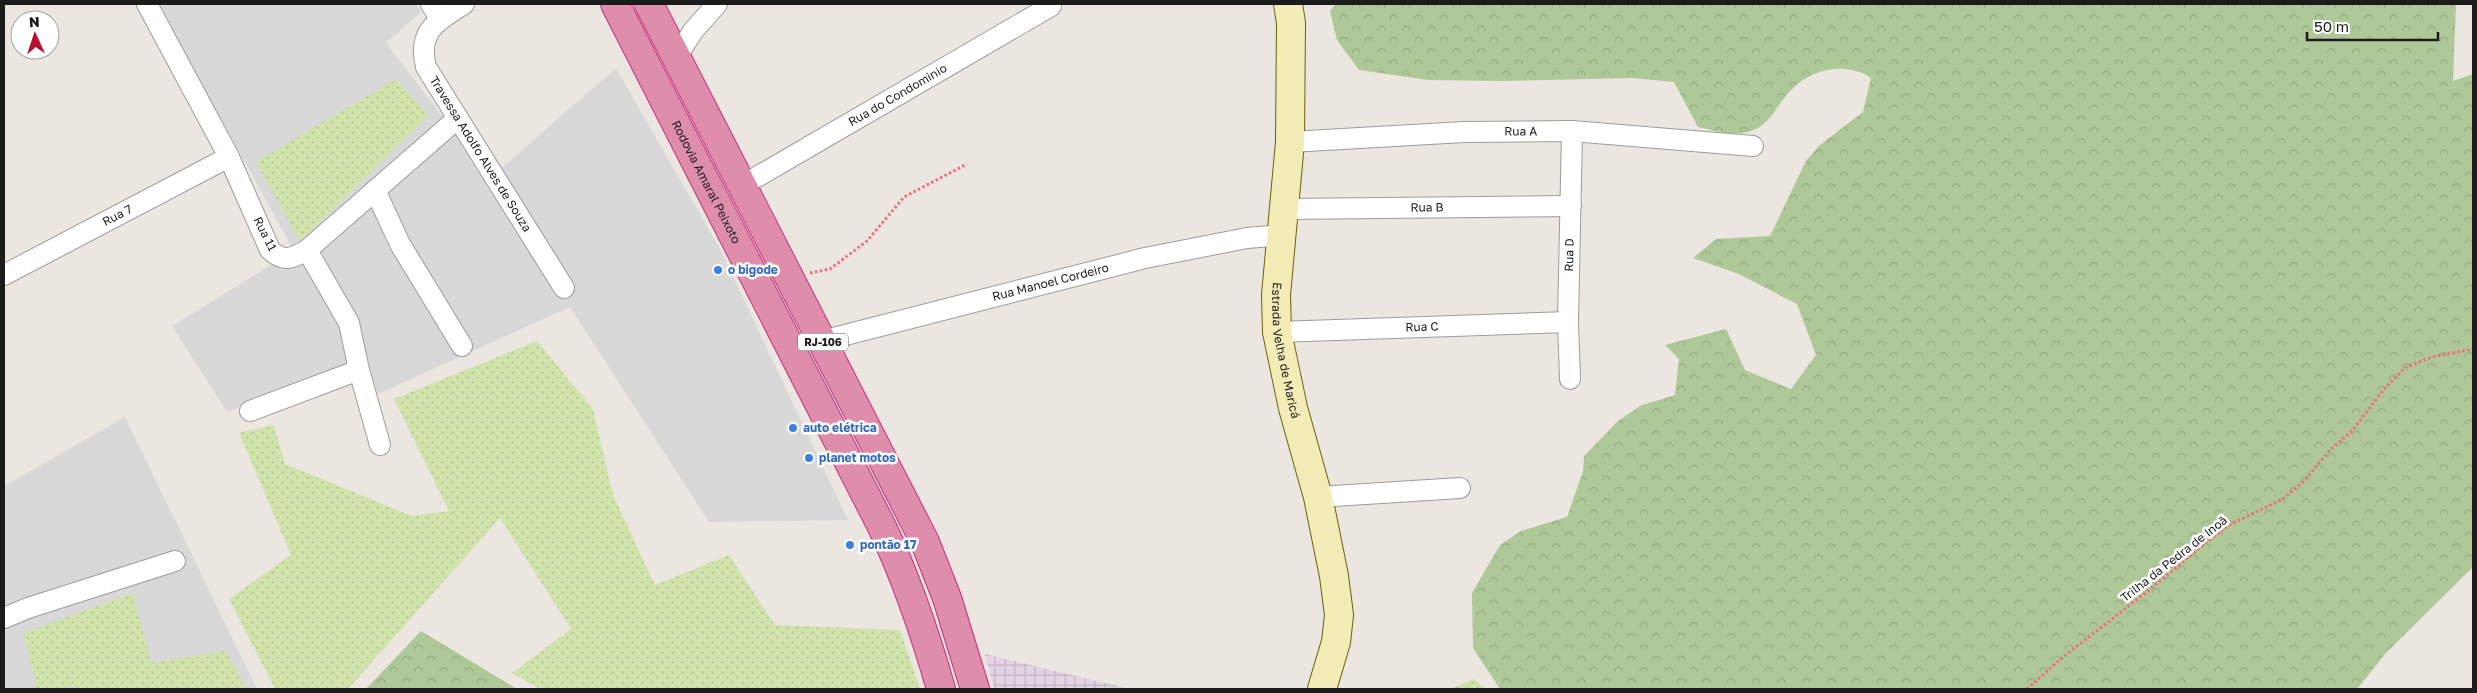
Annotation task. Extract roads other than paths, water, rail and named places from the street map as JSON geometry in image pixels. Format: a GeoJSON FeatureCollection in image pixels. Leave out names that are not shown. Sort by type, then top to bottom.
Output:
{"type":"FeatureCollection","features":[{"type":"Feature","properties":{"kind":"highway","name":"Rodovia Amaral Peixoto"},"geometry":{"type":"LineString","coordinates":[[615,4],[904,573],[921,620],[941,689]]}},
{"type":"Feature","properties":{"kind":"highway","name":"RJ-106"},"geometry":{"type":"LineString","coordinates":[[649,4],[925,542],[947,598],[975,689]]}},
{"type":"Feature","properties":{"kind":"street","name":"Rua 11"},"geometry":{"type":"LineString","coordinates":[[147,4],[229,157],[270,250],[277,256],[286,259],[293,258],[307,250],[458,118]]}},
{"type":"Feature","properties":{"kind":"street"},"geometry":{"type":"LineString","coordinates":[[436,11],[464,4]]}},
{"type":"Feature","properties":{"kind":"street"},"geometry":{"type":"LineString","coordinates":[[676,58],[693,31],[717,4]]}},
{"type":"Feature","properties":{"kind":"street","name":"Estrada Velha de Maricá"},"geometry":{"type":"LineString","coordinates":[[1288,4],[1291,23],[1290,142],[1276,296],[1277,332],[1293,408],[1318,497],[1334,576],[1339,616],[1336,642],[1322,689]]}},
{"type":"Feature","properties":{"kind":"street","name":"Rua do Condominio"},"geometry":{"type":"LineString","coordinates":[[742,185],[1052,6]]}},
{"type":"Feature","properties":{"kind":"street","name":"Travessa Adolfo Alves de Souza"},"geometry":{"type":"LineString","coordinates":[[436,11],[426,35],[422,52],[426,67],[564,288]]}},
{"type":"Feature","properties":{"kind":"street","name":"Rua A"},"geometry":{"type":"LineString","coordinates":[[1290,142],[1473,132],[1572,132],[1752,146]]}},
{"type":"Feature","properties":{"kind":"street","name":"Rua D"},"geometry":{"type":"LineString","coordinates":[[1570,379],[1568,322],[1572,132]]}},
{"type":"Feature","properties":{"kind":"street","name":"Rua 7"},"geometry":{"type":"LineString","coordinates":[[4,274],[229,157]]}},
{"type":"Feature","properties":{"kind":"street"},"geometry":{"type":"LineString","coordinates":[[375,190],[405,252],[462,346]]}},
{"type":"Feature","properties":{"kind":"street","name":"Rua B"},"geometry":{"type":"LineString","coordinates":[[1283,222],[1571,206]]}},
{"type":"Feature","properties":{"kind":"street","name":"Rua Manoel Cordeiro"},"geometry":{"type":"LineString","coordinates":[[822,341],[1145,258],[1247,238],[1283,222]]}},
{"type":"Feature","properties":{"kind":"street"},"geometry":{"type":"LineString","coordinates":[[307,250],[349,323],[359,370],[380,444]]}},
{"type":"Feature","properties":{"kind":"street","name":"Rua C"},"geometry":{"type":"LineString","coordinates":[[1277,332],[1568,322]]}},
{"type":"Feature","properties":{"kind":"street"},"geometry":{"type":"LineString","coordinates":[[250,411],[359,370]]}},
{"type":"Feature","properties":{"kind":"street"},"geometry":{"type":"LineString","coordinates":[[1318,497],[1460,488]]}},
{"type":"Feature","properties":{"kind":"street"},"geometry":{"type":"LineString","coordinates":[[4,618],[28,608],[175,561]]}},
{"type":"Feature","properties":{"kind":"place","name":"o bigode"},"geometry":{"type":"Point","coordinates":[718,270]}},
{"type":"Feature","properties":{"kind":"place","name":"auto elétrica"},"geometry":{"type":"Point","coordinates":[793,428]}},
{"type":"Feature","properties":{"kind":"place","name":"planet motos"},"geometry":{"type":"Point","coordinates":[809,458]}},
{"type":"Feature","properties":{"kind":"place","name":"pontão 17"},"geometry":{"type":"Point","coordinates":[850,545]}}]}
